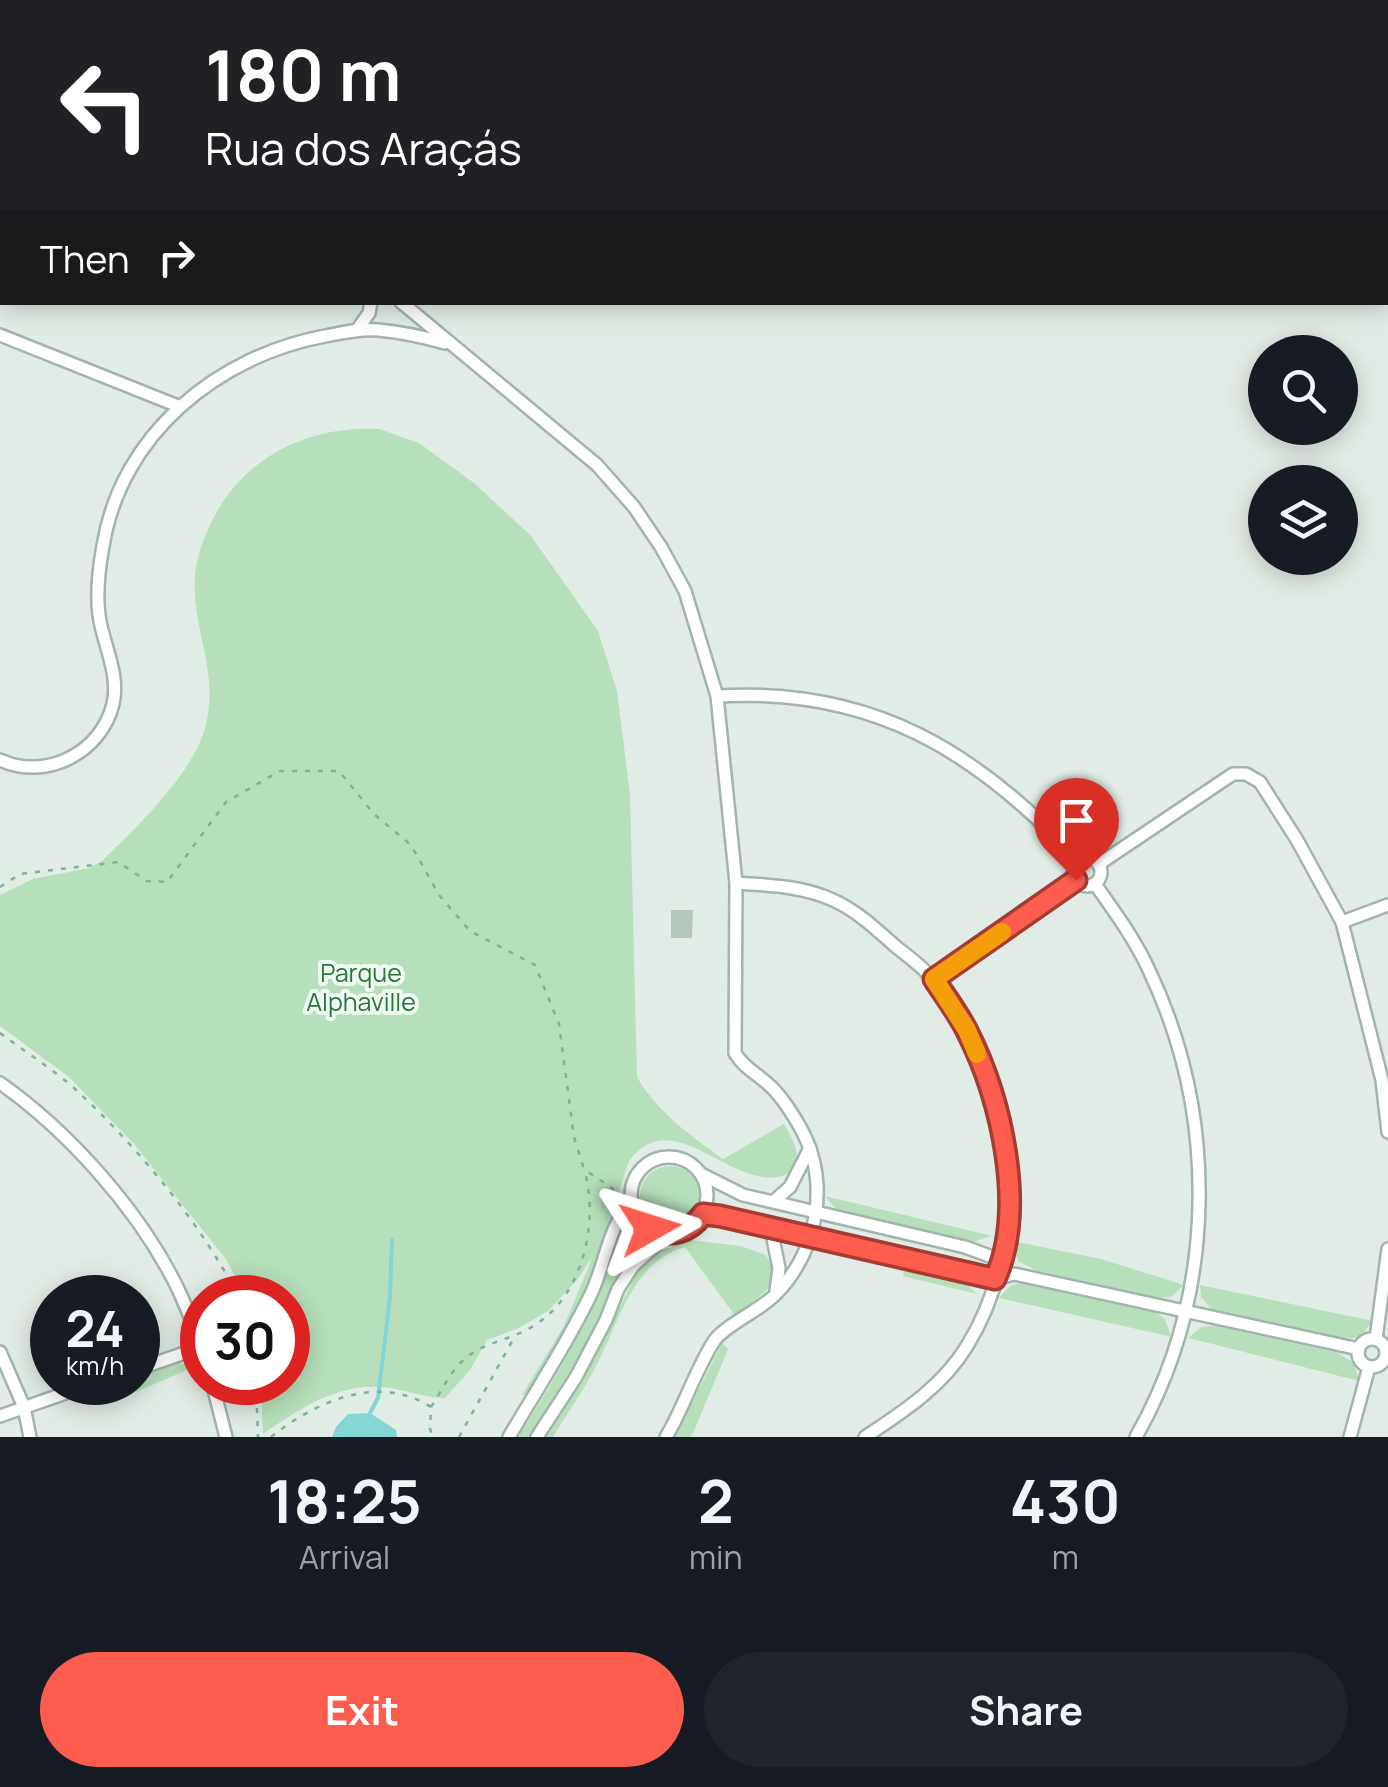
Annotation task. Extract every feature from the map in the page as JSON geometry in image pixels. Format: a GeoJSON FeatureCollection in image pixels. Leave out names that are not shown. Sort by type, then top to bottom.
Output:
{"type":"FeatureCollection","features":[{"type":"Feature","properties":{"kind":"street"},"geometry":{"type":"LineString","coordinates":[[358,330],[370,305]]}},
{"type":"Feature","properties":{"kind":"street"},"geometry":{"type":"LineString","coordinates":[[404,305],[583,453],[634,507],[662,547],[685,591],[717,696],[736,882],[735,1053],[741,1063],[772,1086],[800,1126],[810,1148],[819,1210],[812,1236],[796,1268],[775,1295],[715,1339],[666,1437]]}},
{"type":"Feature","properties":{"kind":"street"},"geometry":{"type":"LineString","coordinates":[[0,760],[14,767],[65,763],[88,746],[103,726],[113,704],[115,681],[99,614],[103,546],[111,512],[129,473],[178,406],[205,385],[289,343],[377,330],[449,344]]}},
{"type":"Feature","properties":{"kind":"street"},"geometry":{"type":"LineString","coordinates":[[0,335],[178,406]]}},
{"type":"Feature","properties":{"kind":"street"},"geometry":{"type":"LineString","coordinates":[[717,696],[794,696],[846,706],[902,726],[955,752],[998,782],[1079,861]]}},
{"type":"Feature","properties":{"kind":"street"},"geometry":{"type":"LineString","coordinates":[[1099,864],[1233,774],[1246,774],[1260,782],[1342,922],[1382,1080],[1388,1132]]}},
{"type":"Feature","properties":{"kind":"street"},"geometry":{"type":"LineString","coordinates":[[1079,861],[1090,859],[1099,864]]}},
{"type":"Feature","properties":{"kind":"street"},"geometry":{"type":"LineString","coordinates":[[1079,861],[1074,870],[1076,880],[1085,886],[1096,884]]}},
{"type":"Feature","properties":{"kind":"street"},"geometry":{"type":"LineString","coordinates":[[1096,884],[1101,875],[1099,864]]}},
{"type":"Feature","properties":{"kind":"street"},"geometry":{"type":"LineString","coordinates":[[934,979],[1076,880]]}},
{"type":"Feature","properties":{"kind":"street"},"geometry":{"type":"LineString","coordinates":[[736,882],[801,888],[834,900],[862,917],[934,979],[967,1030],[990,1084],[1008,1160],[1004,1259],[966,1349],[934,1387],[865,1437]]}},
{"type":"Feature","properties":{"kind":"street"},"geometry":{"type":"LineString","coordinates":[[1096,884],[1148,968],[1178,1047],[1192,1115],[1200,1192],[1197,1262],[1187,1312],[1174,1357],[1136,1437]]}},
{"type":"Feature","properties":{"kind":"street"},"geometry":{"type":"LineString","coordinates":[[1342,922],[1388,905]]}},
{"type":"Feature","properties":{"kind":"street"},"geometry":{"type":"LineString","coordinates":[[0,1083],[53,1124],[98,1173],[150,1240],[180,1295]]}},
{"type":"Feature","properties":{"kind":"street"},"geometry":{"type":"LineString","coordinates":[[774,1201],[790,1187],[810,1148]]}},
{"type":"Feature","properties":{"kind":"street"},"geometry":{"type":"LineString","coordinates":[[669,1234],[645,1224],[632,1202],[634,1179],[652,1160],[676,1157],[743,1195],[819,1210],[1004,1259],[1014,1274]]}},
{"type":"Feature","properties":{"kind":"street"},"geometry":{"type":"LineString","coordinates":[[537,1437],[576,1377],[633,1266],[669,1234],[688,1228],[703,1214],[708,1195],[702,1174]]}},
{"type":"Feature","properties":{"kind":"street"},"geometry":{"type":"LineString","coordinates":[[509,1437],[564,1348],[593,1290],[621,1212],[632,1202]]}},
{"type":"Feature","properties":{"kind":"street"},"geometry":{"type":"LineString","coordinates":[[703,1214],[995,1279],[1014,1274],[1358,1350]]}},
{"type":"Feature","properties":{"kind":"street"},"geometry":{"type":"LineString","coordinates":[[771,1229],[779,1268],[775,1295]]}},
{"type":"Feature","properties":{"kind":"street"},"geometry":{"type":"LineString","coordinates":[[1376,1339],[1388,1249]]}},
{"type":"Feature","properties":{"kind":"street"},"geometry":{"type":"LineString","coordinates":[[1376,1339],[1387,1356],[1380,1365],[1369,1367],[1360,1360],[1358,1350],[1365,1341],[1376,1339]]}},
{"type":"Feature","properties":{"kind":"street"},"geometry":{"type":"LineString","coordinates":[[0,1352],[24,1408],[30,1437]]}},
{"type":"Feature","properties":{"kind":"street"},"geometry":{"type":"LineString","coordinates":[[1350,1437],[1369,1367]]}},
{"type":"Feature","properties":{"kind":"street"},"geometry":{"type":"LineString","coordinates":[[0,1416],[32,1405]]}},
{"type":"Feature","properties":{"kind":"street"},"geometry":{"type":"LineString","coordinates":[[218,1405],[226,1437]]}},
{"type":"Feature","properties":{"kind":"path"},"geometry":{"type":"LineString","coordinates":[[0,887],[20,874],[118,862],[147,881],[167,882],[226,802],[280,771],[339,772],[374,814],[411,845],[440,895],[470,931],[535,965],[559,1024],[574,1137],[590,1208],[587,1244],[578,1271],[550,1313],[515,1335],[465,1358],[431,1407],[433,1437]]}},
{"type":"Feature","properties":{"kind":"path"},"geometry":{"type":"LineString","coordinates":[[0,1033],[73,1087],[144,1163],[228,1275]]}},
{"type":"Feature","properties":{"kind":"path"},"geometry":{"type":"LineString","coordinates":[[584,1169],[632,1202]]}},
{"type":"Feature","properties":{"kind":"path"},"geometry":{"type":"LineString","coordinates":[[459,1437],[515,1335]]}},
{"type":"Feature","properties":{"kind":"path"},"geometry":{"type":"LineString","coordinates":[[270,1437],[340,1396],[410,1395],[431,1407]]}},
{"type":"Feature","properties":{"kind":"path"},"geometry":{"type":"LineString","coordinates":[[257,1405],[258,1437]]}},
{"type":"Feature","properties":{"kind":"green space","name":"Parque Alphaville"},"geometry":{"type":"Polygon","coordinates":[[[379,429],[419,443],[474,483],[531,536],[598,631],[617,691],[630,795],[637,1077],[665,1112],[723,1159],[784,1124],[796,1148],[792,1172],[771,1178],[750,1174],[667,1140],[647,1145],[629,1161],[586,1289],[560,1342],[527,1394],[522,1395],[564,1326],[593,1256],[548,1311],[487,1340],[470,1370],[445,1398],[364,1387],[310,1404],[310,1275],[234,1275],[226,1259],[134,1144],[69,1077],[0,1026],[0,895],[33,879],[89,868],[103,860],[165,796],[201,739],[207,720],[209,682],[195,576],[201,548],[220,507],[254,467],[276,452],[325,433],[379,429]]]}},
{"type":"Feature","properties":{"kind":"green space"},"geometry":{"type":"Polygon","coordinates":[[[670,1166],[691,1175],[700,1196],[691,1217],[670,1226],[649,1217],[640,1196],[649,1175],[670,1166]]]}},
{"type":"Feature","properties":{"kind":"green space"},"geometry":{"type":"Polygon","coordinates":[[[825,1196],[992,1236],[972,1242],[848,1213],[836,1209],[825,1196]]]}},
{"type":"Feature","properties":{"kind":"green space"},"geometry":{"type":"Polygon","coordinates":[[[627,1216],[656,1239],[624,1270],[553,1400],[528,1437],[518,1437],[580,1330],[627,1216]]]}},
{"type":"Feature","properties":{"kind":"green space"},"geometry":{"type":"Polygon","coordinates":[[[691,1240],[740,1246],[766,1255],[774,1270],[771,1286],[736,1317],[685,1247],[666,1255],[639,1281],[584,1387],[553,1437],[547,1437],[583,1379],[637,1273],[662,1250],[691,1240]]]}},
{"type":"Feature","properties":{"kind":"green space"},"geometry":{"type":"Polygon","coordinates":[[[1012,1241],[1101,1259],[1184,1285],[1171,1297],[1153,1298],[1035,1270],[1018,1261],[1012,1241]]]}},
{"type":"Feature","properties":{"kind":"green space"},"geometry":{"type":"Polygon","coordinates":[[[905,1267],[962,1281],[977,1294],[903,1276],[905,1267]]]}},
{"type":"Feature","properties":{"kind":"green space"},"geometry":{"type":"Polygon","coordinates":[[[1021,1283],[1153,1311],[1164,1318],[1172,1337],[999,1298],[1010,1286],[1021,1283]]]}},
{"type":"Feature","properties":{"kind":"green space"},"geometry":{"type":"Polygon","coordinates":[[[1200,1285],[1373,1321],[1360,1337],[1342,1339],[1212,1310],[1201,1297],[1200,1285]]]}},
{"type":"Feature","properties":{"kind":"green space"},"geometry":{"type":"Polygon","coordinates":[[[1216,1326],[1338,1353],[1354,1363],[1359,1381],[1189,1338],[1201,1327],[1216,1326]]]}},
{"type":"Feature","properties":{"kind":"green space"},"geometry":{"type":"Polygon","coordinates":[[[722,1343],[728,1349],[694,1431],[690,1437],[675,1437],[722,1343]]]}},
{"type":"Feature","properties":{"kind":"green space"},"geometry":{"type":"Polygon","coordinates":[[[180,1363],[180,1373],[160,1382],[160,1369],[180,1363]]]}},
{"type":"Feature","properties":{"kind":"green space","name":"Parque Alphaville"},"geometry":{"type":"Polygon","coordinates":[[[262,1405],[308,1405],[304,1407],[263,1434],[262,1405]]]}},
{"type":"Feature","properties":{"kind":"water"},"geometry":{"type":"Polygon","coordinates":[[[370,1413],[396,1430],[397,1437],[332,1437],[348,1414],[370,1413]]]}},
{"type":"Feature","properties":{"kind":"building"},"geometry":{"type":"Polygon","coordinates":[[[671,910],[693,910],[692,938],[671,938],[671,910]]]}},
{"type":"Feature","properties":{"kind":"waterway"},"geometry":{"type":"LineString","coordinates":[[370,1413],[378,1398],[390,1297],[392,1239]]}},
{"type":"Feature","properties":{"kind":"slow traffic"},"geometry":{"type":"LineString","coordinates":[[977,1054],[967,1030],[934,979],[1002,932]]}},
{"type":"Feature","properties":{"kind":"route"},"geometry":{"type":"LineString","coordinates":[[650,1228],[677,1233],[692,1226],[703,1214],[720,1216],[995,1279],[1004,1259],[1007,1236],[1008,1160],[990,1084],[967,1030],[934,979],[1076,880]]}}]}
